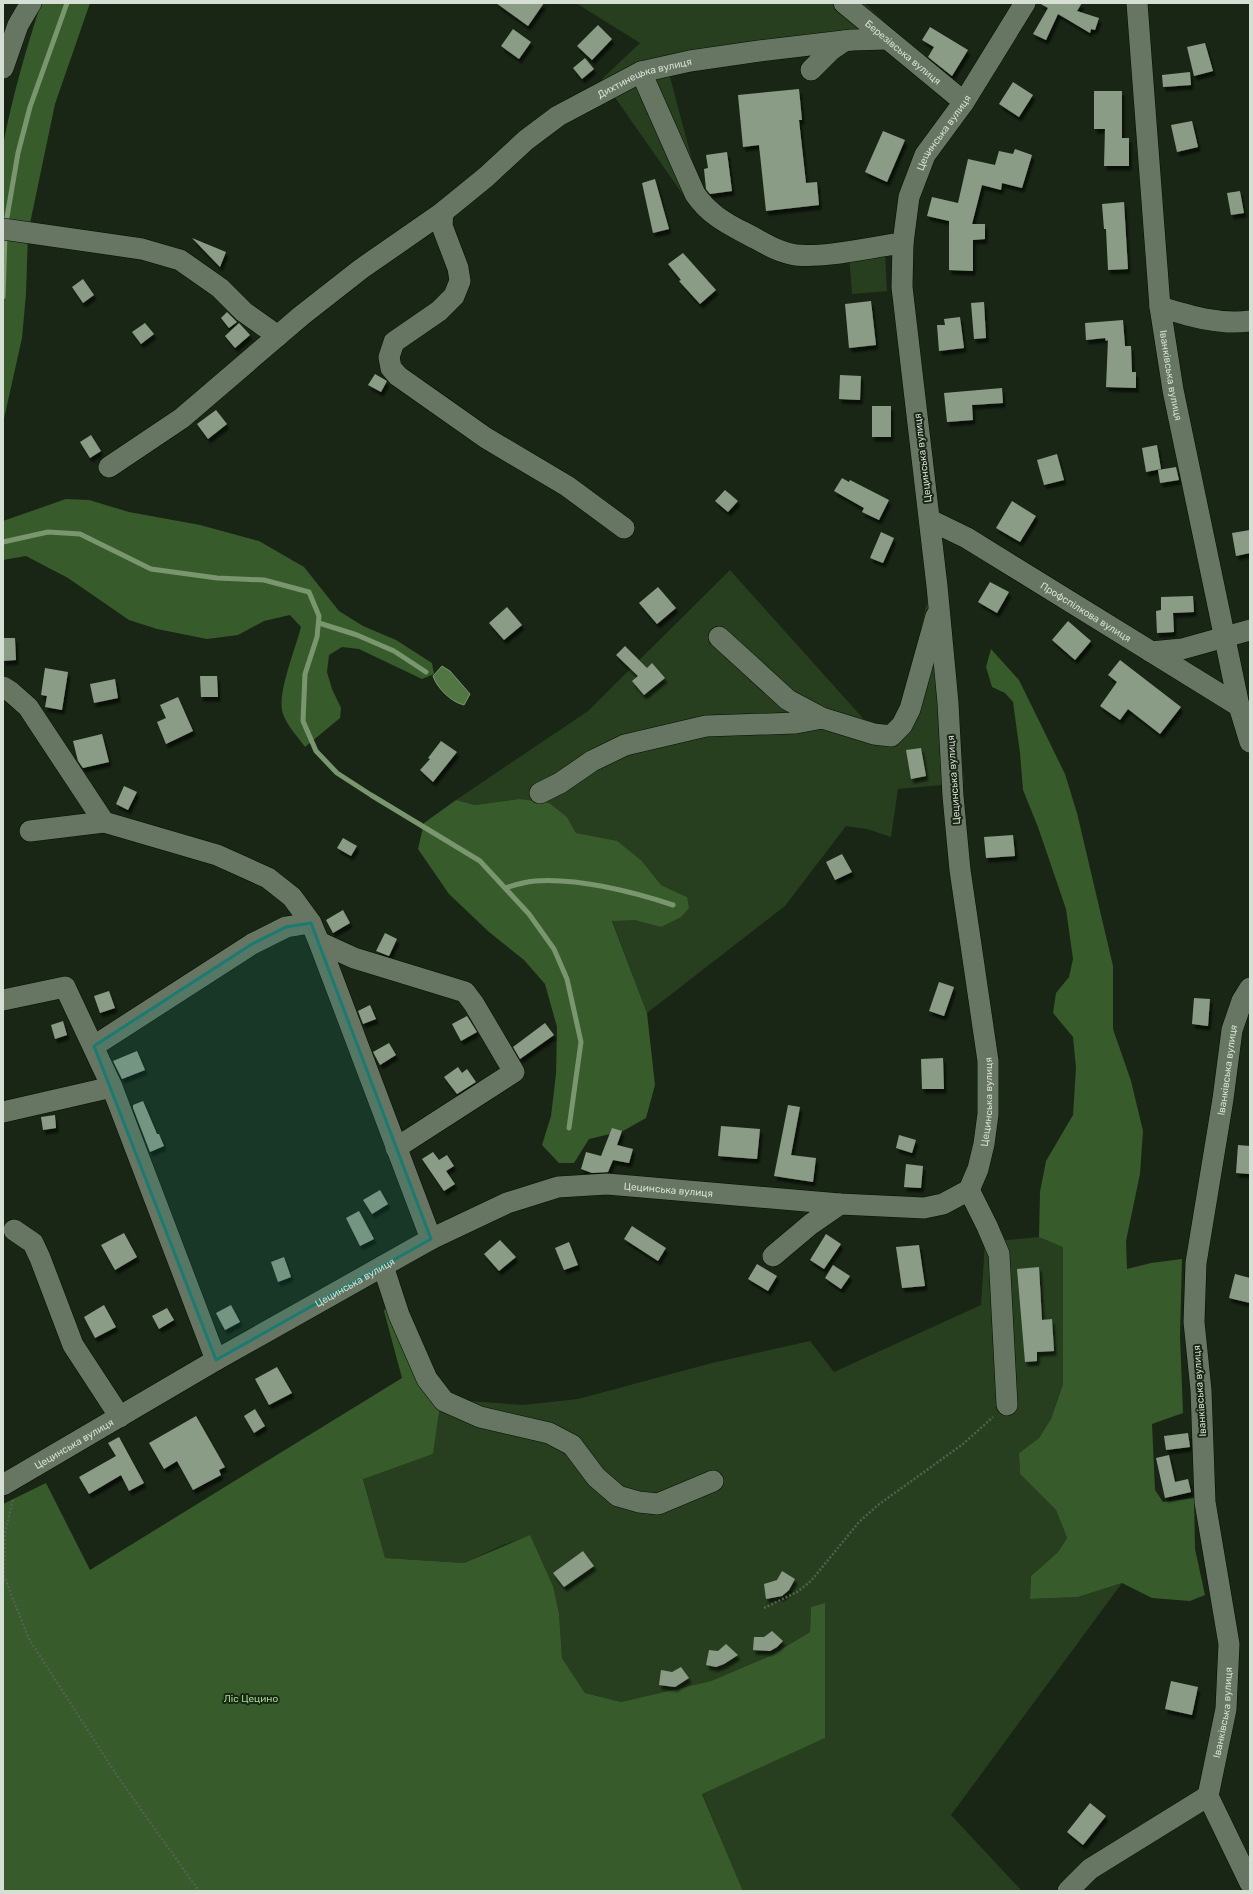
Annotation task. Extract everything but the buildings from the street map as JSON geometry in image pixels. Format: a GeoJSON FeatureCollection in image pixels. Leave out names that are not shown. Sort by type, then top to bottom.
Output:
{"type":"FeatureCollection","features":[{"type":"Feature","properties":{"kind":"street"},"geometry":{"type":"LineString","coordinates":[[3,68],[18,25],[31,3]]}},
{"type":"Feature","properties":{"kind":"street","name":"Березівська вулиця"},"geometry":{"type":"LineString","coordinates":[[844,3],[964,102]]}},
{"type":"Feature","properties":{"kind":"street","name":"Цецинська вулиця"},"geometry":{"type":"LineString","coordinates":[[10,1481],[216,1360],[431,1239],[508,1204],[558,1187],[607,1184],[840,1204],[924,1208],[943,1204],[969,1190],[978,1169],[984,1144],[988,1114],[988,1061],[960,870],[953,796],[948,703],[939,608],[902,287],[903,243],[909,197],[925,155],[964,102],[1025,3]]}},
{"type":"Feature","properties":{"kind":"street","name":"Іванківська вулиця"},"geometry":{"type":"LineString","coordinates":[[1137,3],[1160,307],[1173,390],[1239,706],[1250,742]]}},
{"type":"Feature","properties":{"kind":"street","name":"Дихтинецька вулиця"},"geometry":{"type":"LineString","coordinates":[[109,467],[182,418],[278,336],[361,269],[443,212],[486,177],[526,140],[558,116],[641,72],[697,60],[759,51],[844,41],[887,39]]}},
{"type":"Feature","properties":{"kind":"street"},"geometry":{"type":"LineString","coordinates":[[812,70],[831,50],[844,41]]}},
{"type":"Feature","properties":{"kind":"street"},"geometry":{"type":"LineString","coordinates":[[641,72],[695,194],[704,208],[726,223],[778,250],[796,255],[825,254],[903,243]]}},
{"type":"Feature","properties":{"kind":"street"},"geometry":{"type":"LineString","coordinates":[[443,212],[442,226],[458,268],[460,281],[454,296],[439,311],[394,342],[389,357],[391,368],[398,376],[486,438],[567,486],[624,528]]}},
{"type":"Feature","properties":{"kind":"street"},"geometry":{"type":"LineString","coordinates":[[3,229],[142,249],[180,260],[220,288],[244,312],[278,336]]}},
{"type":"Feature","properties":{"kind":"street"},"geometry":{"type":"LineString","coordinates":[[1160,307],[1201,319],[1232,323],[1250,321]]}},
{"type":"Feature","properties":{"kind":"street","name":"Профспілкова вулиця"},"geometry":{"type":"LineString","coordinates":[[930,520],[967,538],[1239,706]]}},
{"type":"Feature","properties":{"kind":"street"},"geometry":{"type":"LineString","coordinates":[[719,637],[788,700],[822,718],[874,734],[891,736],[902,725],[910,709],[929,637],[939,608]]}},
{"type":"Feature","properties":{"kind":"street"},"geometry":{"type":"LineString","coordinates":[[1151,652],[1182,648],[1250,630]]}},
{"type":"Feature","properties":{"kind":"street"},"geometry":{"type":"LineString","coordinates":[[3,687],[28,707],[104,822]]}},
{"type":"Feature","properties":{"kind":"street"},"geometry":{"type":"LineString","coordinates":[[540,793],[560,783],[592,761],[625,746],[706,726],[796,723],[822,718]]}},
{"type":"Feature","properties":{"kind":"street"},"geometry":{"type":"LineString","coordinates":[[30,831],[104,822],[217,855],[268,878],[292,897],[311,923],[319,942],[431,1239]]}},
{"type":"Feature","properties":{"kind":"street"},"geometry":{"type":"LineString","coordinates":[[94,1046],[252,944],[286,927],[311,923]]}},
{"type":"Feature","properties":{"kind":"street"},"geometry":{"type":"LineString","coordinates":[[319,942],[354,958],[465,992],[474,1004],[514,1072],[396,1148]]}},
{"type":"Feature","properties":{"kind":"street"},"geometry":{"type":"LineString","coordinates":[[3,1000],[64,987],[94,1046],[112,1087],[216,1360]]}},
{"type":"Feature","properties":{"kind":"street","name":"Іванківська вулиця"},"geometry":{"type":"LineString","coordinates":[[1208,1796],[1226,1709],[1230,1644],[1205,1502],[1200,1390],[1194,1322],[1196,1263],[1223,1098],[1232,1030],[1242,1001],[1250,988]]}},
{"type":"Feature","properties":{"kind":"street"},"geometry":{"type":"LineString","coordinates":[[3,1112],[112,1087]]}},
{"type":"Feature","properties":{"kind":"street"},"geometry":{"type":"LineString","coordinates":[[969,1190],[999,1254],[1007,1405]]}},
{"type":"Feature","properties":{"kind":"street"},"geometry":{"type":"LineString","coordinates":[[773,1256],[811,1224],[840,1204]]}},
{"type":"Feature","properties":{"kind":"street"},"geometry":{"type":"LineString","coordinates":[[14,1230],[33,1243],[73,1345],[120,1417]]}},
{"type":"Feature","properties":{"kind":"street"},"geometry":{"type":"LineString","coordinates":[[384,1266],[399,1315],[426,1379],[444,1401],[480,1417],[549,1432],[572,1445],[596,1477],[618,1496],[639,1502],[658,1504],[712,1481]]}},
{"type":"Feature","properties":{"kind":"street"},"geometry":{"type":"LineString","coordinates":[[1068,1891],[1090,1869],[1208,1796],[1250,1884]]}},
{"type":"Feature","properties":{"kind":"path"},"geometry":{"type":"LineString","coordinates":[[764,1608],[797,1592],[811,1581],[863,1517],[963,1444],[1007,1405]]}},
{"type":"Feature","properties":{"kind":"path"},"geometry":{"type":"LineString","coordinates":[[10,1481],[5,1533],[4,1576],[28,1638],[118,1777],[199,1891]]}},
{"type":"Feature","properties":{"kind":"highlighted area"},"geometry":{"type":"Polygon","coordinates":[[[311,923],[431,1239],[216,1360],[94,1046],[252,944],[286,927],[311,923]]]}},
{"type":"Feature","properties":{"kind":"shaded area"},"geometry":{"type":"Polygon","coordinates":[[[576,3],[864,3],[892,29],[880,46],[669,73],[702,198],[691,206],[602,79],[640,43],[576,3]]]}},
{"type":"Feature","properties":{"kind":"shaded area"},"geometry":{"type":"Polygon","coordinates":[[[885,253],[887,291],[852,294],[849,255],[885,253]]]}},
{"type":"Feature","properties":{"kind":"shaded area"},"geometry":{"type":"Polygon","coordinates":[[[730,570],[869,725],[881,726],[893,722],[900,707],[910,677],[928,598],[948,597],[964,783],[898,789],[891,837],[867,829],[846,826],[785,906],[647,1013],[612,920],[634,920],[661,927],[687,897],[661,885],[642,861],[591,837],[576,833],[567,817],[519,799],[475,805],[456,800],[588,711],[730,570]]]}},
{"type":"Feature","properties":{"kind":"shaded area"},"geometry":{"type":"Polygon","coordinates":[[[442,666],[450,671],[470,694],[464,705],[450,698],[441,690],[435,681],[433,676],[442,666]]]}},
{"type":"Feature","properties":{"kind":"shaded area"},"geometry":{"type":"Polygon","coordinates":[[[1039,1237],[1063,1246],[1063,1384],[1051,1419],[1039,1438],[1019,1453],[1020,1474],[1056,1510],[1067,1538],[1058,1552],[1031,1576],[1030,1599],[1078,1597],[1122,1583],[951,1815],[1022,1891],[743,1891],[702,1793],[825,1738],[811,1607],[810,1632],[770,1656],[711,1681],[621,1702],[585,1693],[562,1658],[559,1613],[553,1586],[530,1536],[503,1545],[464,1563],[385,1558],[363,1478],[433,1454],[441,1399],[523,1405],[578,1399],[712,1363],[810,1341],[834,1372],[981,1305],[985,1242],[1039,1237]]]}},
{"type":"Feature","properties":{"kind":"green space"},"geometry":{"type":"Polygon","coordinates":[[[41,3],[90,3],[55,104],[28,233],[26,294],[22,338],[3,423],[3,146],[20,74],[41,3]]]}},
{"type":"Feature","properties":{"kind":"green space"},"geometry":{"type":"Polygon","coordinates":[[[66,499],[89,500],[129,512],[200,525],[259,541],[304,567],[339,611],[363,626],[396,640],[432,663],[434,674],[422,679],[359,649],[342,647],[329,655],[327,672],[332,689],[341,708],[340,718],[305,747],[287,723],[283,714],[282,706],[284,684],[301,627],[290,615],[264,621],[238,635],[207,639],[157,629],[129,620],[68,578],[26,556],[3,560],[3,521],[66,499]]]}},
{"type":"Feature","properties":{"kind":"green space"},"geometry":{"type":"Polygon","coordinates":[[[991,649],[1019,680],[1065,774],[1077,813],[1113,966],[1113,1029],[1131,1081],[1143,1131],[1140,1174],[1126,1241],[1127,1269],[1151,1263],[1182,1259],[1180,1336],[1183,1413],[1152,1424],[1155,1490],[1163,1502],[1194,1498],[1195,1549],[1205,1595],[1190,1601],[1152,1598],[1122,1583],[1078,1597],[1030,1599],[1031,1576],[1058,1552],[1067,1538],[1056,1510],[1020,1474],[1019,1453],[1039,1438],[1051,1419],[1063,1384],[1063,1247],[1039,1237],[1040,1192],[1046,1161],[1073,1115],[1076,1068],[1073,1037],[1053,1013],[1056,993],[1069,977],[1073,959],[1066,909],[1038,827],[1023,790],[1013,702],[1005,693],[992,687],[986,667],[991,649]]]}},
{"type":"Feature","properties":{"kind":"green space"},"geometry":{"type":"Polygon","coordinates":[[[519,799],[549,803],[567,817],[576,833],[617,841],[642,861],[661,885],[687,897],[689,908],[681,917],[661,927],[634,920],[612,921],[647,1013],[655,1085],[646,1118],[623,1131],[589,1139],[574,1163],[559,1163],[542,1145],[551,1116],[556,1074],[557,1027],[545,984],[524,960],[489,932],[449,894],[418,849],[424,823],[456,800],[475,805],[519,799]]]}},
{"type":"Feature","properties":{"kind":"green space","name":"Ліс Цецино"},"geometry":{"type":"Polygon","coordinates":[[[391,1300],[441,1399],[433,1454],[363,1479],[385,1558],[464,1563],[530,1535],[553,1586],[559,1613],[562,1658],[585,1693],[621,1702],[711,1681],[770,1656],[810,1632],[811,1607],[825,1603],[825,1738],[702,1794],[743,1891],[3,1891],[3,1504],[46,1483],[90,1570],[402,1378],[384,1311],[391,1300]]]}},
{"type":"Feature","properties":{"kind":"waterway"},"geometry":{"type":"LineString","coordinates":[[7,217],[18,153],[30,107],[67,3]]}},
{"type":"Feature","properties":{"kind":"waterway"},"geometry":{"type":"LineString","coordinates":[[3,297],[5,234]]}},
{"type":"Feature","properties":{"kind":"waterway"},"geometry":{"type":"LineString","coordinates":[[3,542],[48,532],[80,534],[151,569],[217,578],[264,580],[309,592],[319,616],[317,637],[305,674],[303,721],[316,751],[337,773],[480,861],[529,914],[554,949],[567,979],[581,1042],[569,1128]]}},
{"type":"Feature","properties":{"kind":"waterway"},"geometry":{"type":"LineString","coordinates":[[319,623],[357,635],[394,651],[426,672]]}},
{"type":"Feature","properties":{"kind":"waterway"},"geometry":{"type":"LineString","coordinates":[[505,888],[535,881],[570,882],[622,890],[673,905]]}}]}
